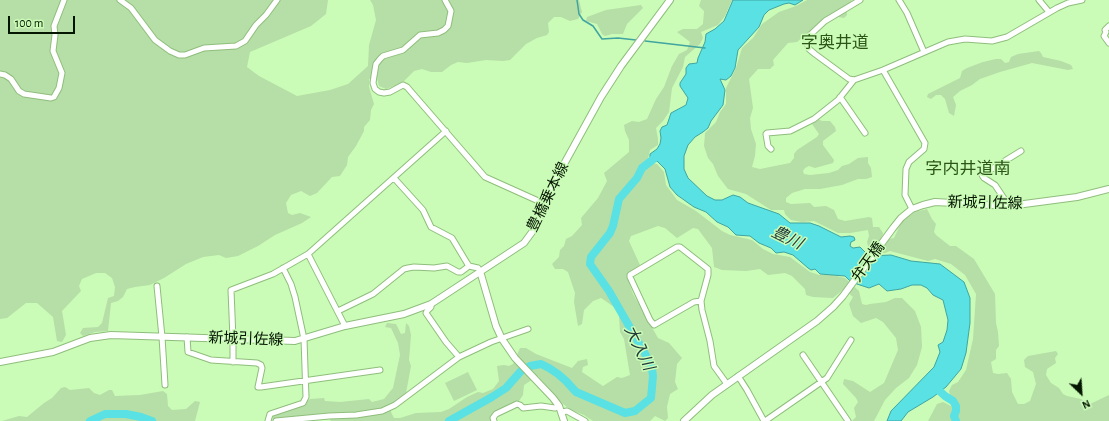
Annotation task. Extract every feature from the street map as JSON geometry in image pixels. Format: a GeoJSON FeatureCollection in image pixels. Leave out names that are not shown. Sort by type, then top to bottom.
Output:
{"type":"FeatureCollection","features":[{"type":"Feature","properties":{"kind":"main road","name":"豊橋乗本線"},"geometry":{"type":"LineString","coordinates":[[480,271],[524,243],[535,228],[558,175],[601,97],[621,66],[670,0]]}},
{"type":"Feature","properties":{"kind":"main road","name":"新城引佐線"},"geometry":{"type":"LineString","coordinates":[[893,228],[901,218],[912,209],[935,202],[1009,206],[1077,197],[1109,189]]}},
{"type":"Feature","properties":{"kind":"main road","name":"弁天橋"},"geometry":{"type":"LineString","coordinates":[[738,376],[817,321],[833,307],[844,296],[893,228]]}},
{"type":"Feature","properties":{"kind":"main road","name":"新城引佐線"},"geometry":{"type":"LineString","coordinates":[[0,362],[53,352],[90,338],[111,335],[283,341],[304,339],[345,326],[404,314],[431,304],[480,271]]}},
{"type":"Feature","properties":{"kind":"main road"},"geometry":{"type":"LineString","coordinates":[[480,271],[496,326],[502,339],[515,358],[535,378],[561,409],[564,421]]}},
{"type":"Feature","properties":{"kind":"main road"},"geometry":{"type":"LineString","coordinates":[[684,421],[701,404],[738,376]]}},
{"type":"Feature","properties":{"kind":"street"},"geometry":{"type":"LineString","coordinates":[[0,74],[11,79],[19,91],[24,94],[51,98],[54,97],[59,88],[62,73],[53,51],[55,35],[54,26],[64,0]]}},
{"type":"Feature","properties":{"kind":"street"},"geometry":{"type":"LineString","coordinates":[[120,0],[131,8],[155,40],[170,51],[179,55],[186,55],[204,48],[236,46],[245,41],[256,24],[277,0]]}},
{"type":"Feature","properties":{"kind":"street"},"geometry":{"type":"LineString","coordinates":[[445,0],[451,11],[448,26],[438,33],[420,35],[403,50],[383,56],[376,64],[373,83],[375,88],[379,92],[384,93],[390,92],[403,85],[408,87],[485,177],[545,204]]}},
{"type":"Feature","properties":{"kind":"street"},"geometry":{"type":"LineString","coordinates":[[857,80],[849,79],[815,54],[809,49],[807,42],[810,34],[825,21],[860,0]]}},
{"type":"Feature","properties":{"kind":"street"},"geometry":{"type":"LineString","coordinates":[[899,0],[907,13],[924,52]]}},
{"type":"Feature","properties":{"kind":"street"},"geometry":{"type":"LineString","coordinates":[[1039,0],[1049,12]]}},
{"type":"Feature","properties":{"kind":"street"},"geometry":{"type":"LineString","coordinates":[[771,149],[768,146],[766,136],[767,133],[795,130],[814,119],[857,80],[938,45],[956,40],[999,40],[1007,37],[1049,12],[1068,3],[1082,0]]}},
{"type":"Feature","properties":{"kind":"street"},"geometry":{"type":"LineString","coordinates":[[1109,26],[1105,30],[1104,36],[1109,43]]}},
{"type":"Feature","properties":{"kind":"street"},"geometry":{"type":"LineString","coordinates":[[883,70],[925,143],[924,149],[910,162],[906,168],[905,195],[912,209]]}},
{"type":"Feature","properties":{"kind":"street"},"geometry":{"type":"LineString","coordinates":[[840,97],[865,133]]}},
{"type":"Feature","properties":{"kind":"street"},"geometry":{"type":"LineString","coordinates":[[233,362],[234,339],[231,290],[273,274],[308,254],[446,131]]}},
{"type":"Feature","properties":{"kind":"street"},"geometry":{"type":"LineString","coordinates":[[1009,206],[995,185],[982,175],[1021,151]]}},
{"type":"Feature","properties":{"kind":"street"},"geometry":{"type":"LineString","coordinates":[[394,178],[424,210],[431,227],[452,238],[469,266],[478,268],[480,271]]}},
{"type":"Feature","properties":{"kind":"street"},"geometry":{"type":"LineString","coordinates":[[702,301],[694,302],[654,325],[650,320],[630,274],[677,247],[680,247],[708,270],[702,301],[702,310],[710,341],[713,362],[717,371],[727,384]]}},
{"type":"Feature","properties":{"kind":"street"},"geometry":{"type":"LineString","coordinates":[[308,254],[345,326]]}},
{"type":"Feature","properties":{"kind":"street"},"geometry":{"type":"LineString","coordinates":[[338,311],[373,294],[404,269],[447,266],[461,272],[469,266]]}},
{"type":"Feature","properties":{"kind":"street"},"geometry":{"type":"LineString","coordinates":[[268,421],[270,414],[303,403],[306,397],[304,339],[295,297],[291,284],[283,268]]}},
{"type":"Feature","properties":{"kind":"street"},"geometry":{"type":"LineString","coordinates":[[157,286],[165,385]]}},
{"type":"Feature","properties":{"kind":"street"},"geometry":{"type":"LineString","coordinates":[[431,304],[431,307],[426,313],[446,342],[459,357]]}},
{"type":"Feature","properties":{"kind":"street"},"geometry":{"type":"LineString","coordinates":[[276,421],[356,415],[382,411],[395,405],[459,357],[491,342],[528,330]]}},
{"type":"Feature","properties":{"kind":"street"},"geometry":{"type":"LineString","coordinates":[[187,337],[188,352],[211,360],[257,363],[261,365],[262,368],[258,387],[261,388],[380,370]]}},
{"type":"Feature","properties":{"kind":"street"},"geometry":{"type":"LineString","coordinates":[[738,376],[764,421],[827,378],[851,340]]}},
{"type":"Feature","properties":{"kind":"street"},"geometry":{"type":"LineString","coordinates":[[803,354],[848,421]]}},
{"type":"Feature","properties":{"kind":"street"},"geometry":{"type":"LineString","coordinates":[[493,420],[496,414],[517,404],[523,408],[541,406],[561,409],[585,421]]}},
{"type":"Feature","properties":{"kind":"green space"},"geometry":{"type":"Polygon","coordinates":[[[0,0],[328,0],[326,14],[311,26],[250,52],[247,67],[259,76],[297,96],[330,90],[348,84],[368,66],[369,45],[376,20],[373,5],[370,0],[579,0],[582,12],[578,19],[570,21],[561,17],[554,17],[548,23],[549,32],[547,35],[526,44],[510,60],[486,60],[467,63],[458,62],[442,72],[431,72],[422,69],[414,71],[402,83],[386,89],[379,86],[377,78],[369,79],[369,87],[374,104],[371,110],[370,120],[364,127],[364,131],[348,157],[347,165],[340,176],[332,177],[317,193],[310,196],[301,191],[291,195],[286,203],[288,213],[292,215],[300,213],[311,217],[238,256],[226,258],[219,255],[203,257],[186,264],[150,285],[127,289],[123,297],[118,301],[111,303],[108,331],[95,332],[83,336],[80,333],[83,328],[98,327],[102,323],[108,298],[114,296],[115,287],[112,278],[105,273],[96,273],[82,279],[79,286],[81,291],[62,311],[66,335],[62,342],[57,341],[53,317],[37,303],[26,303],[7,318],[0,319],[0,0]]]}},
{"type":"Feature","properties":{"kind":"green space"},"geometry":{"type":"Polygon","coordinates":[[[701,0],[732,0],[725,16],[718,25],[701,32],[703,38],[700,44],[685,57],[683,67],[672,88],[669,112],[656,128],[658,145],[650,150],[648,159],[641,164],[646,168],[652,163],[657,164],[664,172],[666,185],[677,200],[696,211],[722,231],[730,235],[752,240],[763,249],[773,254],[790,257],[810,272],[819,275],[832,275],[845,278],[859,291],[862,304],[866,305],[886,302],[895,298],[902,298],[915,311],[921,327],[922,347],[917,365],[909,378],[896,388],[885,400],[874,421],[852,421],[856,417],[854,408],[858,402],[843,384],[844,379],[853,381],[870,392],[884,383],[898,350],[896,338],[883,322],[876,318],[861,323],[853,316],[849,304],[853,297],[844,289],[833,298],[813,297],[806,295],[805,289],[792,276],[785,273],[768,275],[760,269],[746,271],[722,270],[714,267],[712,248],[698,229],[693,228],[677,238],[665,228],[658,226],[631,236],[629,241],[640,265],[631,271],[627,277],[633,294],[658,338],[669,343],[682,358],[677,364],[675,382],[678,389],[670,394],[667,407],[668,418],[665,421],[655,416],[650,421],[593,421],[584,415],[571,410],[563,404],[538,376],[524,385],[523,395],[519,401],[512,403],[499,411],[490,421],[331,421],[326,413],[279,419],[271,418],[271,415],[298,407],[310,399],[324,398],[325,401],[340,402],[369,399],[372,402],[384,399],[393,388],[400,355],[398,343],[391,328],[385,327],[387,323],[396,324],[401,334],[405,333],[406,323],[409,326],[411,335],[409,360],[411,366],[406,393],[390,406],[394,418],[400,418],[416,413],[441,412],[478,392],[483,393],[493,389],[499,381],[497,366],[509,366],[513,364],[520,348],[526,348],[536,354],[572,368],[578,361],[587,359],[588,365],[583,367],[582,372],[603,386],[617,377],[622,378],[630,375],[624,339],[620,332],[619,315],[617,309],[601,298],[593,301],[584,310],[582,324],[578,326],[574,302],[575,293],[568,272],[563,269],[555,269],[552,264],[559,257],[560,250],[564,246],[566,239],[572,236],[582,225],[581,218],[598,198],[607,181],[604,173],[629,152],[629,140],[624,125],[632,121],[639,122],[647,119],[656,99],[664,87],[672,66],[679,54],[687,50],[690,42],[677,32],[683,29],[697,29],[703,24],[704,11],[699,6],[701,0]]]}},
{"type":"Feature","properties":{"kind":"green space"},"geometry":{"type":"Polygon","coordinates":[[[807,0],[852,0],[847,6],[847,15],[844,18],[832,14],[797,42],[788,43],[773,60],[774,65],[770,69],[758,69],[749,79],[753,108],[750,118],[751,129],[756,144],[752,167],[760,169],[790,163],[797,150],[817,137],[819,134],[812,124],[818,119],[822,121],[830,121],[835,127],[836,131],[823,141],[823,145],[834,160],[833,163],[815,168],[809,166],[803,171],[804,174],[810,175],[829,173],[838,170],[842,166],[849,164],[858,158],[868,157],[872,177],[820,189],[805,189],[792,193],[786,198],[786,202],[791,204],[810,203],[814,207],[826,206],[834,210],[838,219],[845,221],[869,217],[872,218],[873,227],[879,227],[883,233],[882,237],[888,239],[894,238],[902,221],[915,212],[927,209],[936,224],[934,232],[936,235],[950,246],[956,246],[974,259],[995,294],[996,323],[999,346],[996,350],[996,359],[991,362],[993,373],[1007,373],[1011,379],[1012,392],[1018,404],[1024,404],[1030,401],[1036,384],[1033,372],[1025,367],[1024,360],[1028,356],[1056,351],[1058,354],[1055,358],[1056,363],[1047,369],[1046,375],[1051,383],[1059,388],[1063,394],[1081,399],[1090,404],[1109,395],[1109,421],[928,421],[937,404],[943,402],[951,406],[952,403],[949,391],[952,385],[958,382],[966,370],[973,339],[976,294],[965,275],[951,264],[935,259],[928,261],[890,251],[878,253],[869,250],[867,242],[869,236],[868,230],[838,233],[814,221],[802,222],[791,220],[785,214],[784,210],[771,210],[746,194],[728,189],[718,176],[713,164],[708,158],[704,146],[705,133],[716,122],[720,112],[726,104],[726,88],[736,68],[742,48],[753,38],[762,24],[779,12],[807,0]]]}},
{"type":"Feature","properties":{"kind":"green space"},"geometry":{"type":"Polygon","coordinates":[[[641,5],[643,8],[627,24],[623,34],[612,34],[605,36],[602,34],[597,24],[586,21],[587,17],[606,10],[641,5]]]}},
{"type":"Feature","properties":{"kind":"green space"},"geometry":{"type":"Polygon","coordinates":[[[1039,51],[1043,57],[1071,65],[1073,69],[1068,70],[1032,63],[980,79],[953,97],[956,105],[954,116],[949,113],[945,99],[941,95],[936,95],[931,99],[927,97],[928,94],[960,78],[962,71],[967,68],[996,59],[1001,59],[1005,63],[1009,62],[1011,57],[1018,54],[1039,51]]]}},
{"type":"Feature","properties":{"kind":"green space"},"geometry":{"type":"Polygon","coordinates":[[[468,372],[477,390],[454,401],[445,383],[468,372]]]}},
{"type":"Feature","properties":{"kind":"green space"},"geometry":{"type":"Polygon","coordinates":[[[65,387],[70,390],[89,388],[94,393],[100,395],[112,390],[115,396],[140,395],[163,391],[167,394],[168,406],[172,410],[186,409],[195,401],[200,402],[195,421],[2,421],[19,416],[27,417],[52,398],[61,388],[65,387]]]}},
{"type":"Feature","properties":{"kind":"water","name":"豊川"},"geometry":{"type":"Polygon","coordinates":[[[733,0],[803,0],[795,5],[789,3],[769,10],[764,15],[759,27],[738,50],[735,68],[731,76],[726,80],[720,79],[725,90],[723,105],[711,121],[708,128],[695,137],[688,145],[684,156],[684,169],[688,178],[707,196],[715,200],[722,200],[733,195],[740,197],[748,203],[779,214],[790,223],[810,223],[841,237],[854,237],[855,240],[851,242],[850,246],[853,248],[860,247],[869,256],[891,255],[911,261],[940,264],[964,282],[970,298],[970,323],[966,353],[961,369],[946,387],[933,397],[908,412],[901,421],[887,421],[891,411],[934,367],[940,352],[938,345],[943,342],[947,330],[948,320],[943,300],[933,295],[927,288],[921,285],[912,285],[901,289],[887,291],[879,284],[869,288],[851,282],[845,276],[820,274],[815,269],[811,270],[808,268],[793,255],[784,252],[776,253],[771,248],[759,243],[750,236],[736,235],[728,227],[717,222],[706,212],[694,207],[677,195],[670,187],[665,169],[657,161],[653,162],[650,159],[650,154],[657,149],[660,144],[660,131],[662,127],[667,125],[671,113],[686,105],[688,98],[680,86],[680,83],[686,74],[686,68],[689,64],[697,63],[705,42],[706,34],[715,29],[724,21],[733,0]]]}},
{"type":"Feature","properties":{"kind":"waterway"},"geometry":{"type":"LineString","coordinates":[[577,0],[579,14],[583,20],[593,26],[602,39],[618,38],[636,40]]}},
{"type":"Feature","properties":{"kind":"waterway"},"geometry":{"type":"LineString","coordinates":[[645,41],[705,48]]}},
{"type":"Feature","properties":{"kind":"waterway","name":"大入川"},"geometry":{"type":"LineString","coordinates":[[449,421],[506,388],[521,371],[530,366],[541,364],[558,374],[576,392],[625,413],[635,411],[651,398],[653,376],[648,359],[609,291],[590,264],[591,257],[610,233],[619,199],[637,178],[642,168],[660,154]]}},
{"type":"Feature","properties":{"kind":"waterway"},"geometry":{"type":"LineString","coordinates":[[933,385],[953,401],[956,406],[954,416],[956,421]]}},
{"type":"Feature","properties":{"kind":"waterway","name":"大入川"},"geometry":{"type":"LineString","coordinates":[[90,421],[105,414],[126,414],[152,421]]}},
{"type":"Feature","properties":{"kind":"district","name":"字奥井道"},"geometry":{"type":"Point","coordinates":[835,43]}},
{"type":"Feature","properties":{"kind":"district","name":"字内井道南"},"geometry":{"type":"Point","coordinates":[968,169]}}]}
